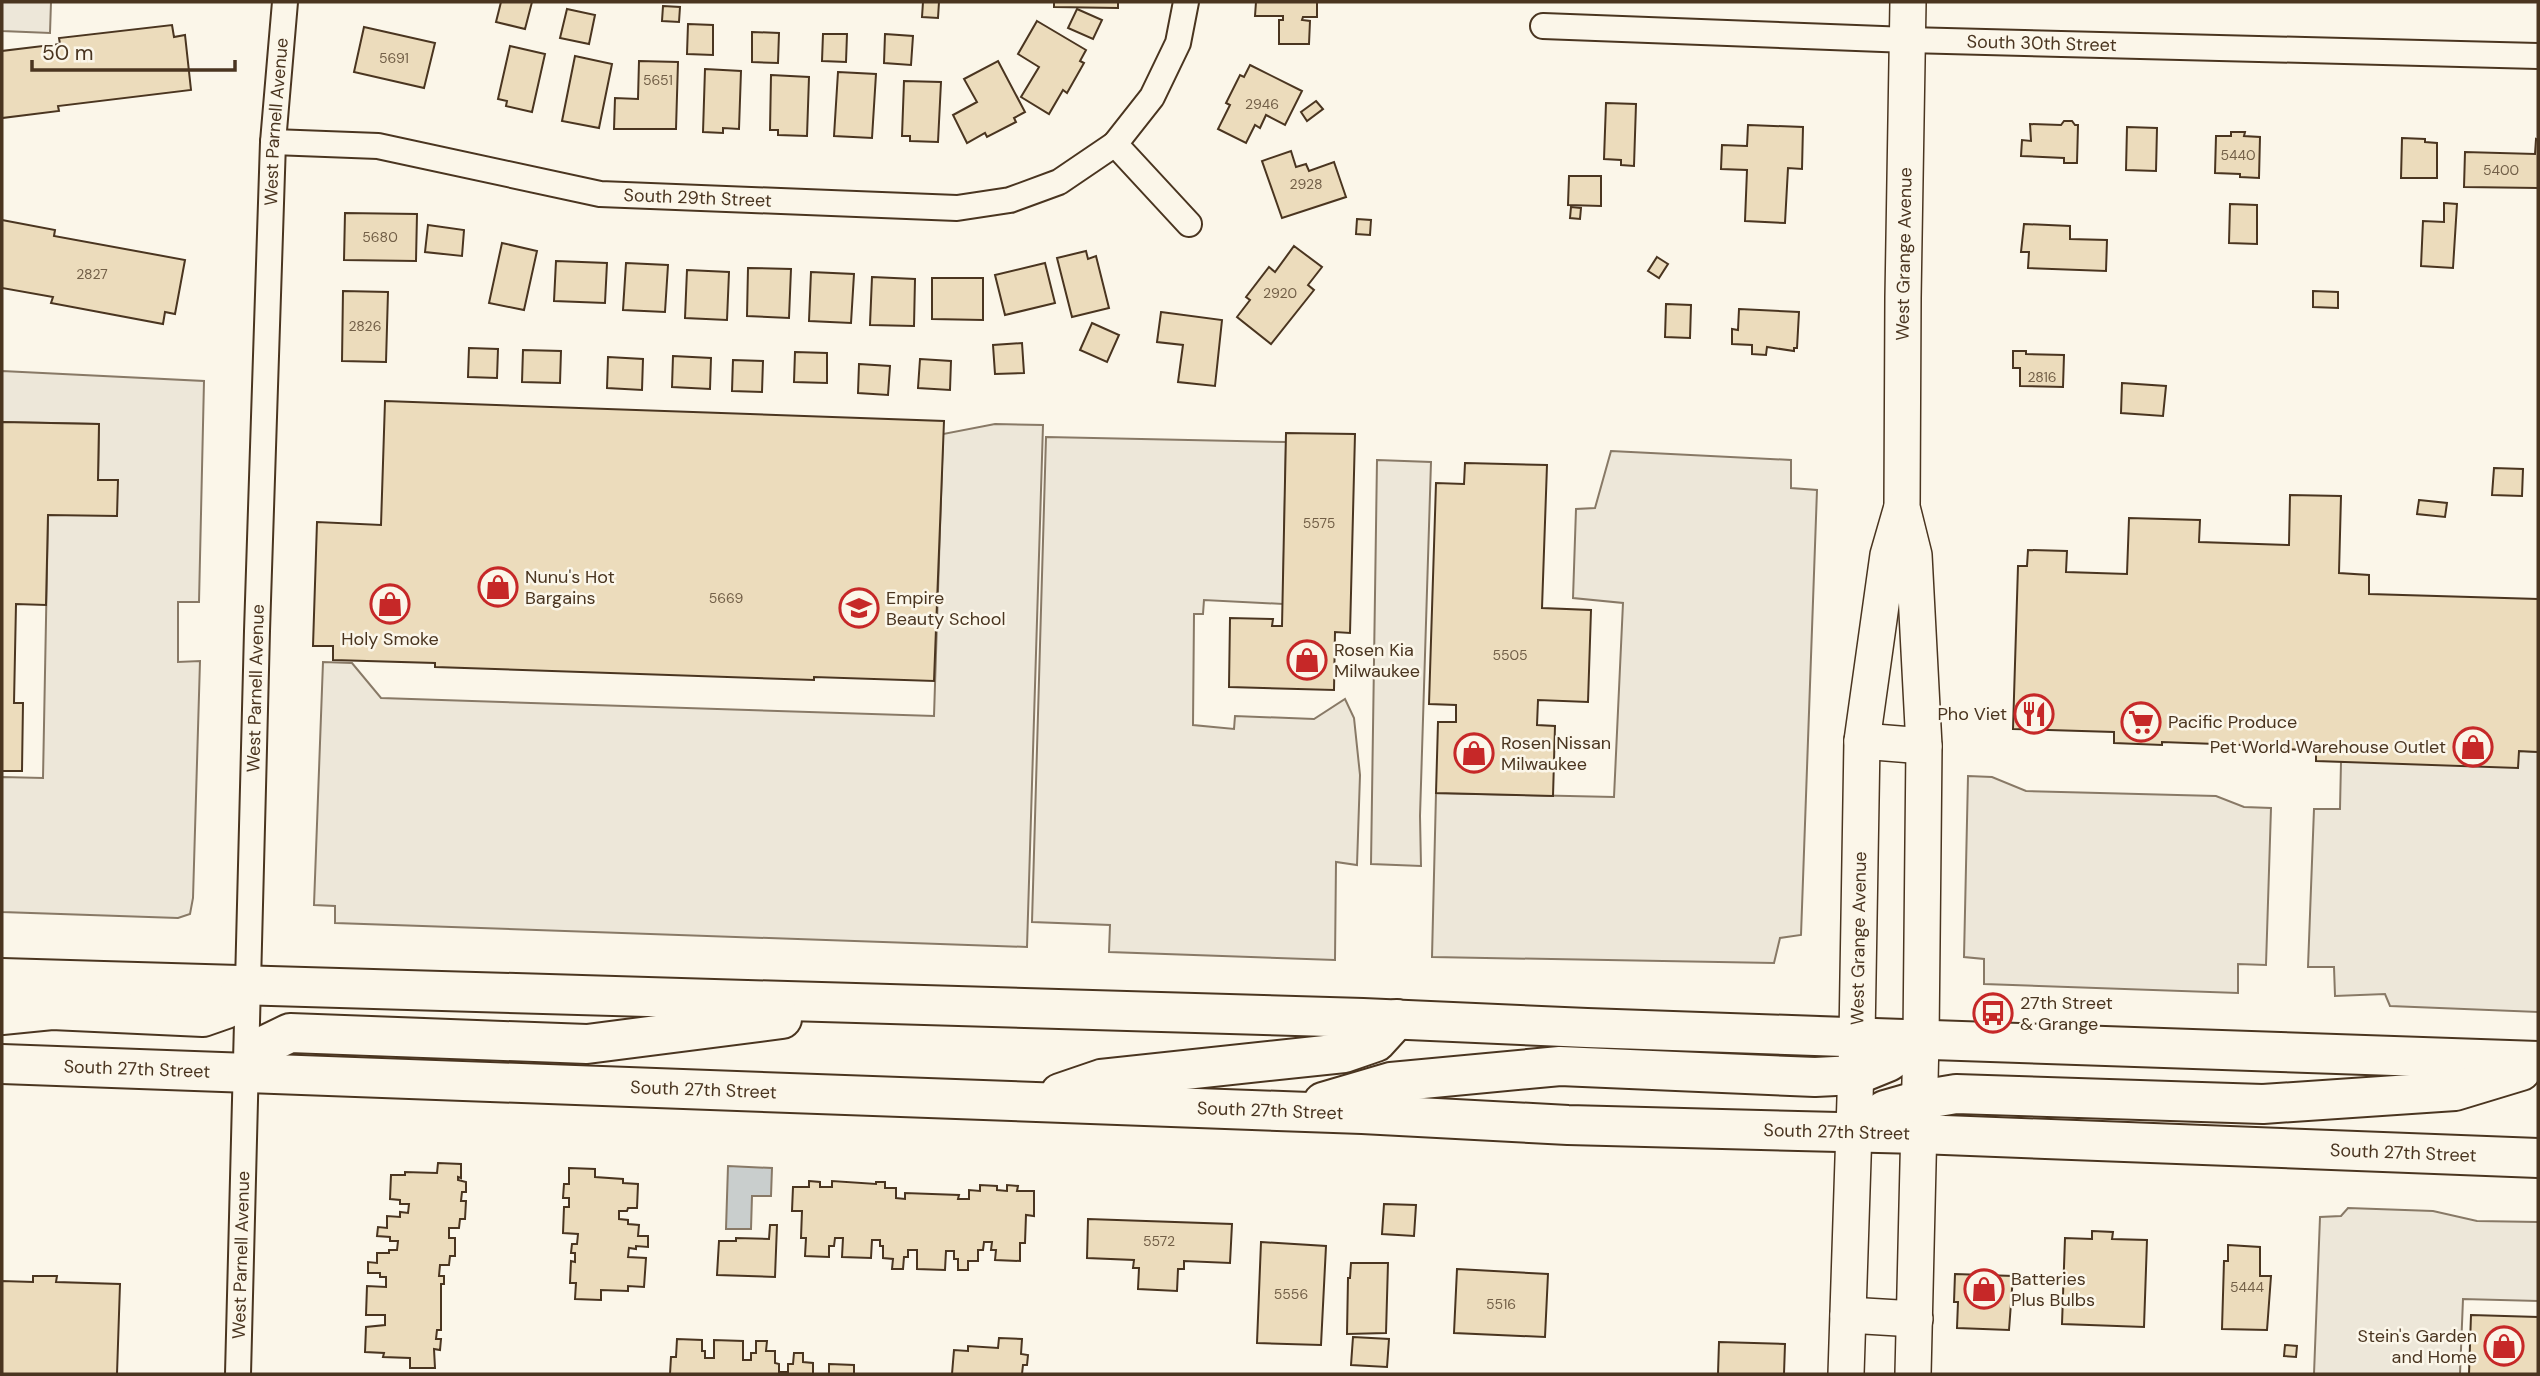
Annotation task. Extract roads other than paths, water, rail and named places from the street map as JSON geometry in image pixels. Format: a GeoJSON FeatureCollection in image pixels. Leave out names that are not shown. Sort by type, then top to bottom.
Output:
{"type":"FeatureCollection","features":[{"type":"Feature","properties":{"kind":"main road"},"geometry":{"type":"LineString","coordinates":[[2,978],[1397,1020],[2538,1063]]}},
{"type":"Feature","properties":{"kind":"main road"},"geometry":{"type":"LineString","coordinates":[[2,1014],[52,1010],[203,1017],[226,1009],[249,985]]}},
{"type":"Feature","properties":{"kind":"main road"},"geometry":{"type":"LineString","coordinates":[[247,1073],[263,1046],[290,1033],[587,1044],[761,1023],[874,1004]]}},
{"type":"Feature","properties":{"kind":"main road"},"geometry":{"type":"LineString","coordinates":[[1035,1102],[1101,1079],[1344,1052],[1376,1042],[1397,1020]]}},
{"type":"Feature","properties":{"kind":"main road"},"geometry":{"type":"LineString","coordinates":[[1291,1112],[1391,1082],[1560,1066],[1815,1077],[1856,1075],[1888,1062],[1921,1039]]}},
{"type":"Feature","properties":{"kind":"main road"},"geometry":{"type":"LineString","coordinates":[[1919,1117],[1955,1094],[2263,1104],[2455,1091],[2538,1063]]}},
{"type":"Feature","properties":{"kind":"main road","name":"South 27th Street"},"geometry":{"type":"LineString","coordinates":[[2,1064],[1035,1102],[1568,1125],[1854,1132],[1919,1117],[2538,1157]]}},
{"type":"Feature","properties":{"kind":"street","name":"West Parnell Avenue"},"geometry":{"type":"LineString","coordinates":[[238,1374],[273,142],[285,2]]}},
{"type":"Feature","properties":{"kind":"street","name":"South 29th Street"},"geometry":{"type":"LineString","coordinates":[[273,142],[378,146],[600,194],[957,208],[1010,200],[1059,182],[1115,144],[1152,97],[1178,43],[1186,2]]}},
{"type":"Feature","properties":{"kind":"street","name":"West Grange Avenue"},"geometry":{"type":"LineString","coordinates":[[1909,2],[1902,507],[1914,555],[1924,746],[1921,1039],[1913,1374]]}},
{"type":"Feature","properties":{"kind":"street","name":"South 30th Street"},"geometry":{"type":"LineString","coordinates":[[1543,26],[1908,40],[2538,56]]}},
{"type":"Feature","properties":{"kind":"street"},"geometry":{"type":"LineString","coordinates":[[1115,144],[1189,224]]}},
{"type":"Feature","properties":{"kind":"street","name":"West Grange Avenue"},"geometry":{"type":"LineString","coordinates":[[1846,1374],[1863,741],[1888,555],[1902,507]]}},
{"type":"Feature","properties":{"kind":"street"},"geometry":{"type":"LineString","coordinates":[[1863,741],[1924,746]]}},
{"type":"Feature","properties":{"kind":"street"},"geometry":{"type":"LineString","coordinates":[[1848,1315],[1915,1319]]}},
{"type":"Feature","properties":{"kind":"place","name":"Nunu's Hot Bargains"},"geometry":{"type":"Point","coordinates":[498,587]}},
{"type":"Feature","properties":{"kind":"place","name":"Holy Smoke"},"geometry":{"type":"Point","coordinates":[390,604]}},
{"type":"Feature","properties":{"kind":"place","name":"Empire Beauty School"},"geometry":{"type":"Point","coordinates":[859,608]}},
{"type":"Feature","properties":{"kind":"place","name":"Rosen Kia Milwaukee"},"geometry":{"type":"Point","coordinates":[1307,660]}},
{"type":"Feature","properties":{"kind":"place","name":"Pho Viet"},"geometry":{"type":"Point","coordinates":[2034,714]}},
{"type":"Feature","properties":{"kind":"place","name":"Pacific Produce"},"geometry":{"type":"Point","coordinates":[2141,722]}},
{"type":"Feature","properties":{"kind":"place","name":"Pet World Warehouse Outlet"},"geometry":{"type":"Point","coordinates":[2473,747]}},
{"type":"Feature","properties":{"kind":"place","name":"Rosen Nissan Milwaukee"},"geometry":{"type":"Point","coordinates":[1474,753]}},
{"type":"Feature","properties":{"kind":"place","name":"27th Street & Grange"},"geometry":{"type":"Point","coordinates":[1993,1013]}},
{"type":"Feature","properties":{"kind":"place","name":"Batteries Plus Bulbs"},"geometry":{"type":"Point","coordinates":[1984,1289]}},
{"type":"Feature","properties":{"kind":"place","name":"Stein's Garden and Home"},"geometry":{"type":"Point","coordinates":[2504,1346]}}]}
